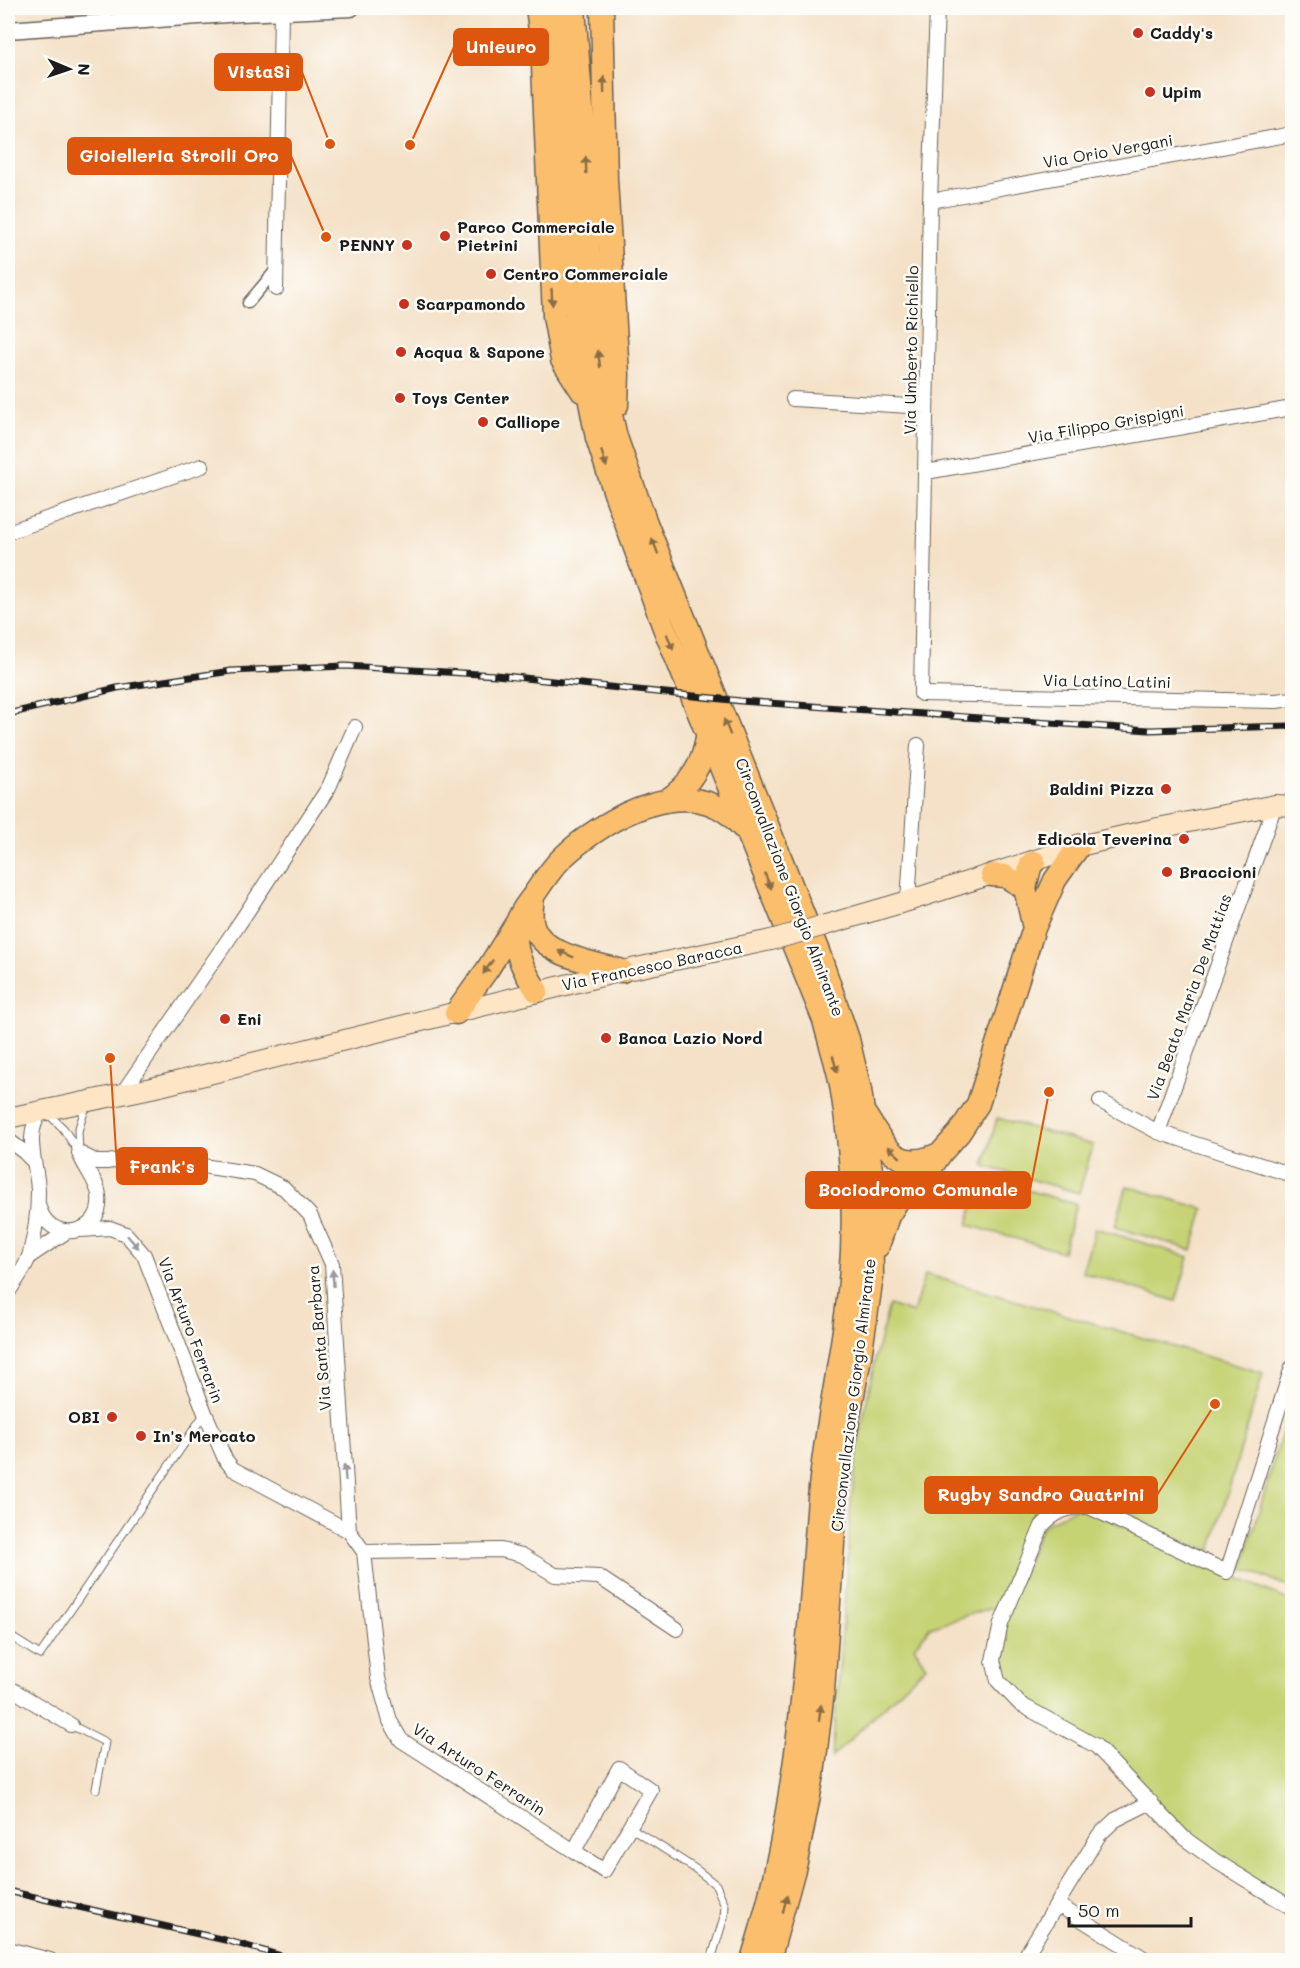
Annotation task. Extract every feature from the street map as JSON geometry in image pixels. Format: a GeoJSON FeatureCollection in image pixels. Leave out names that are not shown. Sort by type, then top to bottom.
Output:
{"type":"FeatureCollection","features":[{"type":"Feature","properties":{"kind":"highway"},"geometry":{"type":"LineString","coordinates":[[537,8],[542,44],[554,316],[562,360],[589,402]]}},
{"type":"Feature","properties":{"kind":"highway","name":"Circonvallazione Giorgio Almirante"},"geometry":{"type":"LineString","coordinates":[[557,8],[567,132],[570,234],[578,340],[597,438],[663,625],[824,1020],[840,1082],[849,1143],[852,1232],[850,1280],[827,1426],[819,1496],[802,1706],[787,1809],[775,1869],[752,1960]]}},
{"type":"Feature","properties":{"kind":"highway","name":"Circonvallazione Giorgio Almirante"},"geometry":{"type":"LineString","coordinates":[[574,8],[586,160],[588,248],[594,320],[601,371],[616,437],[646,523],[819,954],[848,1039],[863,1112],[871,1169],[872,1277],[836,1500],[823,1691],[813,1774],[796,1862],[769,1960]]}},
{"type":"Feature","properties":{"kind":"highway"},"geometry":{"type":"LineString","coordinates":[[602,8],[606,180],[618,374],[616,437]]}},
{"type":"Feature","properties":{"kind":"highway"},"geometry":{"type":"LineString","coordinates":[[666,801],[693,777],[703,757],[707,737]]}},
{"type":"Feature","properties":{"kind":"highway"},"geometry":{"type":"LineString","coordinates":[[537,991],[525,972],[518,955],[516,942],[527,927],[526,904],[561,859],[602,827],[626,814],[666,801],[697,799],[718,806],[737,821],[751,841]]}},
{"type":"Feature","properties":{"kind":"highway"},"geometry":{"type":"LineString","coordinates":[[872,1277],[877,1248],[888,1216],[898,1200],[928,1172],[959,1133],[978,1104],[1034,928],[1055,880],[1079,846]]}},
{"type":"Feature","properties":{"kind":"highway"},"geometry":{"type":"LineString","coordinates":[[1034,928],[1025,888],[1031,864],[1040,860],[1055,880]]}},
{"type":"Feature","properties":{"kind":"highway"},"geometry":{"type":"LineString","coordinates":[[992,875],[1005,876],[1025,888]]}},
{"type":"Feature","properties":{"kind":"highway"},"geometry":{"type":"LineString","coordinates":[[527,927],[546,944],[561,952],[622,971]]}},
{"type":"Feature","properties":{"kind":"highway"},"geometry":{"type":"LineString","coordinates":[[456,1013],[527,927]]}},
{"type":"Feature","properties":{"kind":"highway"},"geometry":{"type":"LineString","coordinates":[[863,1112],[893,1156],[913,1161],[941,1153]]}},
{"type":"Feature","properties":{"kind":"main road","name":"Via Francesco Baracca"},"geometry":{"type":"LineString","coordinates":[[8,1118],[121,1095],[622,971],[771,940],[908,901],[1079,846],[1158,828],[1284,806]]}},
{"type":"Feature","properties":{"kind":"street"},"geometry":{"type":"LineString","coordinates":[[8,30],[239,10],[280,12],[351,8]]}},
{"type":"Feature","properties":{"kind":"street","name":"Via Umberto Richiello"},"geometry":{"type":"LineString","coordinates":[[921,694],[930,201],[937,8]]}},
{"type":"Feature","properties":{"kind":"street"},"geometry":{"type":"LineString","coordinates":[[276,290],[280,12]]}},
{"type":"Feature","properties":{"kind":"street","name":"Via Orio Vergani"},"geometry":{"type":"LineString","coordinates":[[930,201],[1293,134]]}},
{"type":"Feature","properties":{"kind":"street"},"geometry":{"type":"LineString","coordinates":[[248,303],[275,271]]}},
{"type":"Feature","properties":{"kind":"street"},"geometry":{"type":"LineString","coordinates":[[793,399],[927,408]]}},
{"type":"Feature","properties":{"kind":"street","name":"Via Filippo Grispigni"},"geometry":{"type":"LineString","coordinates":[[926,472],[1293,408]]}},
{"type":"Feature","properties":{"kind":"street"},"geometry":{"type":"LineString","coordinates":[[8,532],[202,466]]}},
{"type":"Feature","properties":{"kind":"street","name":"Via Latino Latini"},"geometry":{"type":"LineString","coordinates":[[921,694],[1264,701],[1293,699]]}},
{"type":"Feature","properties":{"kind":"street"},"geometry":{"type":"LineString","coordinates":[[121,1095],[329,788],[355,727]]}},
{"type":"Feature","properties":{"kind":"street"},"geometry":{"type":"LineString","coordinates":[[908,901],[918,745]]}},
{"type":"Feature","properties":{"kind":"street","name":"Via Beata Maria De Mattias"},"geometry":{"type":"LineString","coordinates":[[1158,1131],[1284,806]]}},
{"type":"Feature","properties":{"kind":"street","name":"Via Beata Maria De Mattias"},"geometry":{"type":"LineString","coordinates":[[1100,1101],[1158,1131],[1293,1175]]}},
{"type":"Feature","properties":{"kind":"street"},"geometry":{"type":"LineString","coordinates":[[8,1293],[30,1256],[38,1200],[32,1147],[34,1130],[42,1111]]}},
{"type":"Feature","properties":{"kind":"street"},"geometry":{"type":"LineString","coordinates":[[8,1140],[33,1161]]}},
{"type":"Feature","properties":{"kind":"street"},"geometry":{"type":"LineString","coordinates":[[79,1153],[99,1190],[100,1198],[96,1215],[81,1230]]}},
{"type":"Feature","properties":{"kind":"street","name":"Via Santa Barbara"},"geometry":{"type":"LineString","coordinates":[[79,1153],[96,1162],[150,1158],[255,1174],[284,1188],[310,1215],[332,1264],[349,1531]]}},
{"type":"Feature","properties":{"kind":"street"},"geometry":{"type":"LineString","coordinates":[[38,1200],[43,1217],[57,1230],[66,1232]]}},
{"type":"Feature","properties":{"kind":"street","name":"Via Arturo Ferrarin"},"geometry":{"type":"LineString","coordinates":[[66,1232],[110,1228],[126,1234],[144,1255],[225,1459],[233,1469],[349,1531],[364,1552],[378,1678],[390,1721],[401,1740],[604,1871],[651,1790],[619,1768],[574,1851]]}},
{"type":"Feature","properties":{"kind":"street"},"geometry":{"type":"LineString","coordinates":[[30,1256],[66,1232]]}},
{"type":"Feature","properties":{"kind":"street"},"geometry":{"type":"LineString","coordinates":[[1293,1367],[1227,1572],[1089,1508],[1069,1508],[1054,1514],[1042,1526],[1001,1624],[993,1660],[998,1682],[1020,1704],[1096,1746],[1184,1838],[1214,1860],[1293,1908]]}},
{"type":"Feature","properties":{"kind":"street"},"geometry":{"type":"LineString","coordinates":[[364,1552],[501,1550],[522,1556],[555,1575],[599,1577],[677,1629]]}},
{"type":"Feature","properties":{"kind":"street"},"geometry":{"type":"LineString","coordinates":[[8,1687],[71,1725]]}},
{"type":"Feature","properties":{"kind":"street"},"geometry":{"type":"LineString","coordinates":[[1023,1960],[1099,1835],[1115,1820],[1151,1802]]}},
{"type":"Feature","properties":{"kind":"street"},"geometry":{"type":"LineString","coordinates":[[1058,1905],[1147,1960]]}},
{"type":"Feature","properties":{"kind":"street"},"geometry":{"type":"LineString","coordinates":[[8,1949],[50,1960]]}},
{"type":"Feature","properties":{"kind":"lane"},"geometry":{"type":"LineString","coordinates":[[79,1153],[80,1120],[89,1101]]}},
{"type":"Feature","properties":{"kind":"lane"},"geometry":{"type":"LineString","coordinates":[[42,1111],[49,1114],[63,1128],[79,1153]]}},
{"type":"Feature","properties":{"kind":"lane"},"geometry":{"type":"LineString","coordinates":[[8,1635],[40,1655],[205,1413]]}},
{"type":"Feature","properties":{"kind":"lane"},"geometry":{"type":"LineString","coordinates":[[71,1725],[105,1742],[96,1789]]}},
{"type":"Feature","properties":{"kind":"lane"},"geometry":{"type":"LineString","coordinates":[[630,1827],[697,1870],[716,1885],[725,1906],[711,1960]]}},
{"type":"Feature","properties":{"kind":"green space"},"geometry":{"type":"Polygon","coordinates":[[[997,1118],[1093,1145],[1079,1193],[984,1166],[997,1118]]]}},
{"type":"Feature","properties":{"kind":"green space"},"geometry":{"type":"Polygon","coordinates":[[[981,1177],[1076,1204],[1063,1252],[968,1225],[981,1177]]]}},
{"type":"Feature","properties":{"kind":"green space"},"geometry":{"type":"Polygon","coordinates":[[[1127,1186],[1204,1209],[1192,1250],[1115,1227],[1127,1186]]]}},
{"type":"Feature","properties":{"kind":"green space"},"geometry":{"type":"Polygon","coordinates":[[[1095,1228],[1189,1257],[1176,1301],[1082,1272],[1095,1228]]]}},
{"type":"Feature","properties":{"kind":"green space"},"geometry":{"type":"Polygon","coordinates":[[[925,1274],[1263,1373],[1211,1551],[1172,1539],[1128,1513],[1043,1488],[997,1606],[930,1627],[914,1647],[926,1666],[832,1757],[851,1502],[860,1434],[875,1359],[889,1305],[913,1313],[925,1274]]]}},
{"type":"Feature","properties":{"kind":"green space"},"geometry":{"type":"Polygon","coordinates":[[[1292,1400],[1292,1588],[1242,1568],[1292,1400]]]}},
{"type":"Feature","properties":{"kind":"green space"},"geometry":{"type":"Polygon","coordinates":[[[1079,1506],[1292,1602],[1292,1908],[1214,1860],[1109,1757],[1020,1704],[998,1681],[1001,1624],[1042,1526],[1079,1506]]]}},
{"type":"Feature","properties":{"kind":"railway"},"geometry":{"type":"LineString","coordinates":[[8,714],[117,688],[231,671],[345,666],[496,675],[741,701],[1149,730],[1292,726]]}},
{"type":"Feature","properties":{"kind":"railway"},"geometry":{"type":"LineString","coordinates":[[8,1891],[225,1940],[296,1960]]}},
{"type":"Feature","properties":{"kind":"place","name":"Caddy's"},"geometry":{"type":"Point","coordinates":[1138,33]}},
{"type":"Feature","properties":{"kind":"place","name":"Upim"},"geometry":{"type":"Point","coordinates":[1150,92]}},
{"type":"Feature","properties":{"kind":"place","name":"VistaSì"},"geometry":{"type":"Point","coordinates":[330,144]}},
{"type":"Feature","properties":{"kind":"place","name":"Unieuro"},"geometry":{"type":"Point","coordinates":[410,145]}},
{"type":"Feature","properties":{"kind":"place","name":"Parco Commerciale Pietrini"},"geometry":{"type":"Point","coordinates":[445,236]}},
{"type":"Feature","properties":{"kind":"place","name":"Gioielleria Stroili Oro"},"geometry":{"type":"Point","coordinates":[326,237]}},
{"type":"Feature","properties":{"kind":"place","name":"PENNY"},"geometry":{"type":"Point","coordinates":[407,245]}},
{"type":"Feature","properties":{"kind":"place","name":"Centro Commerciale"},"geometry":{"type":"Point","coordinates":[491,274]}},
{"type":"Feature","properties":{"kind":"place","name":"Scarpamondo"},"geometry":{"type":"Point","coordinates":[404,304]}},
{"type":"Feature","properties":{"kind":"place","name":"Acqua & Sapone"},"geometry":{"type":"Point","coordinates":[401,352]}},
{"type":"Feature","properties":{"kind":"place","name":"Toys Center"},"geometry":{"type":"Point","coordinates":[400,398]}},
{"type":"Feature","properties":{"kind":"place","name":"Calliope"},"geometry":{"type":"Point","coordinates":[483,422]}},
{"type":"Feature","properties":{"kind":"place","name":"Baldini Pizza"},"geometry":{"type":"Point","coordinates":[1166,789]}},
{"type":"Feature","properties":{"kind":"place","name":"Edicola Teverina"},"geometry":{"type":"Point","coordinates":[1184,839]}},
{"type":"Feature","properties":{"kind":"place","name":"Braccioni"},"geometry":{"type":"Point","coordinates":[1167,872]}},
{"type":"Feature","properties":{"kind":"place","name":"Eni"},"geometry":{"type":"Point","coordinates":[225,1019]}},
{"type":"Feature","properties":{"kind":"place","name":"Banca Lazio Nord"},"geometry":{"type":"Point","coordinates":[606,1038]}},
{"type":"Feature","properties":{"kind":"place","name":"Frank's"},"geometry":{"type":"Point","coordinates":[110,1058]}},
{"type":"Feature","properties":{"kind":"place","name":"Bociodromo Comunale"},"geometry":{"type":"Point","coordinates":[1049,1092]}},
{"type":"Feature","properties":{"kind":"place","name":"Rugby Sandro Quatrini"},"geometry":{"type":"Point","coordinates":[1215,1404]}},
{"type":"Feature","properties":{"kind":"place","name":"OBI"},"geometry":{"type":"Point","coordinates":[112,1417]}},
{"type":"Feature","properties":{"kind":"place","name":"In's Mercato"},"geometry":{"type":"Point","coordinates":[141,1436]}}]}
